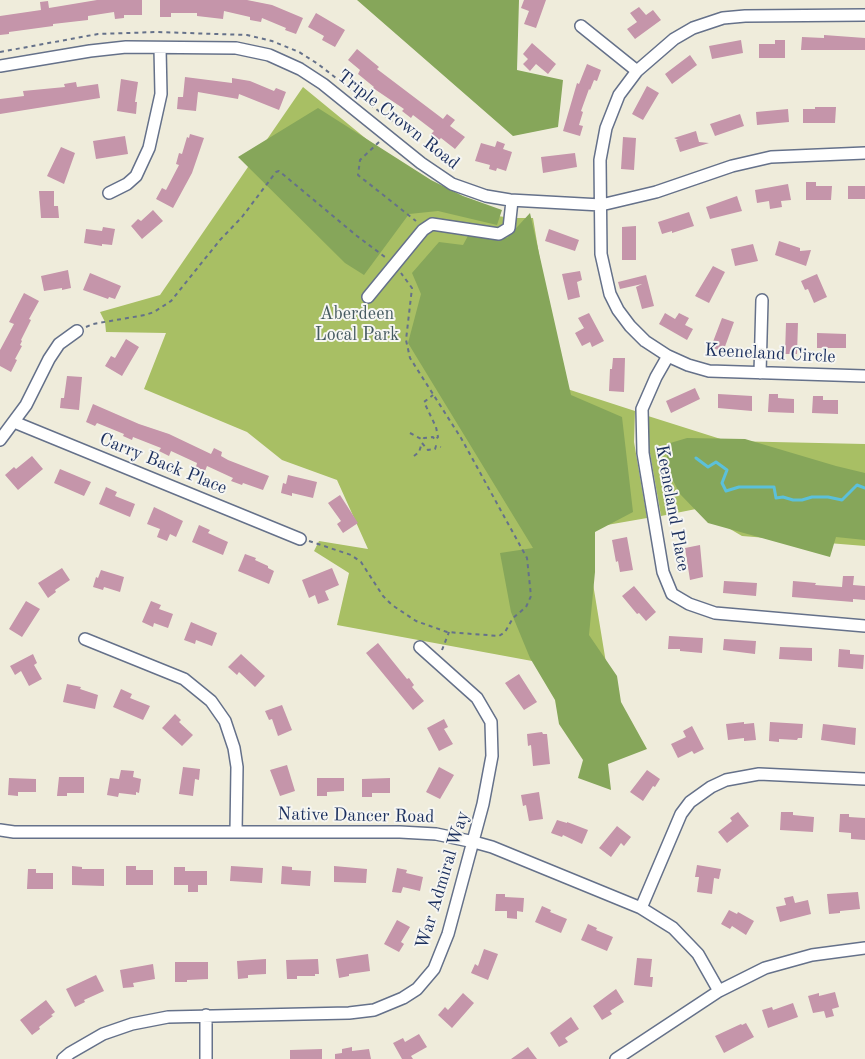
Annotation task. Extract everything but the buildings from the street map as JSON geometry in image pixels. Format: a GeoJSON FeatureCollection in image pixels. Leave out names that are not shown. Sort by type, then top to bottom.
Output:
{"type":"FeatureCollection","features":[{"type":"Feature","properties":{"kind":"street","name":"Keeneland Circle"},"geometry":{"type":"LineString","coordinates":[[865,15],[745,16],[723,18],[693,28],[674,39],[637,71],[619,95],[606,128],[600,160],[601,254],[610,294],[618,310],[645,341],[668,356],[688,365],[709,371],[865,376]]}},
{"type":"Feature","properties":{"kind":"street"},"geometry":{"type":"LineString","coordinates":[[582,26],[637,71]]}},
{"type":"Feature","properties":{"kind":"street","name":"Triple Crown Road"},"geometry":{"type":"LineString","coordinates":[[0,66],[126,47],[236,48],[269,55],[300,69],[323,84],[421,163],[452,184],[486,196],[512,200],[601,206],[656,192],[732,166],[771,157],[865,153]]}},
{"type":"Feature","properties":{"kind":"street"},"geometry":{"type":"LineString","coordinates":[[109,193],[127,184],[136,176],[149,148],[161,94],[160,48]]}},
{"type":"Feature","properties":{"kind":"street"},"geometry":{"type":"LineString","coordinates":[[368,297],[426,228],[432,224],[499,234],[509,228],[512,200]]}},
{"type":"Feature","properties":{"kind":"street"},"geometry":{"type":"LineString","coordinates":[[760,373],[762,300]]}},
{"type":"Feature","properties":{"kind":"street"},"geometry":{"type":"LineString","coordinates":[[0,440],[26,405],[49,359],[59,344],[77,331]]}},
{"type":"Feature","properties":{"kind":"street","name":"Keeneland Place"},"geometry":{"type":"LineString","coordinates":[[668,356],[656,377],[642,409],[643,453],[663,572],[672,594],[689,604],[715,613],[865,626]]}},
{"type":"Feature","properties":{"kind":"street","name":"Carry Back Place"},"geometry":{"type":"LineString","coordinates":[[14,422],[300,539]]}},
{"type":"Feature","properties":{"kind":"street"},"geometry":{"type":"LineString","coordinates":[[85,638],[184,679],[211,701],[225,721],[234,748],[237,767],[236,832]]}},
{"type":"Feature","properties":{"kind":"street","name":"War Admiral Way"},"geometry":{"type":"LineString","coordinates":[[63,1059],[103,1034],[132,1024],[168,1017],[350,1013],[374,1010],[403,998],[416,988],[434,969],[448,934],[484,804],[492,756],[491,722],[478,698],[420,646]]}},
{"type":"Feature","properties":{"kind":"street"},"geometry":{"type":"LineString","coordinates":[[641,908],[681,814],[690,802],[710,787],[726,780],[759,774],[865,779]]}},
{"type":"Feature","properties":{"kind":"street","name":"Native Dancer Road"},"geometry":{"type":"LineString","coordinates":[[0,830],[14,832],[400,832],[436,834],[474,842],[492,847],[641,908],[683,936],[698,954],[719,991]]}},
{"type":"Feature","properties":{"kind":"street"},"geometry":{"type":"LineString","coordinates":[[616,1059],[719,991],[765,968],[812,955],[865,948]]}},
{"type":"Feature","properties":{"kind":"street"},"geometry":{"type":"LineString","coordinates":[[206,1016],[206,1059]]}},
{"type":"Feature","properties":{"kind":"path"},"geometry":{"type":"LineString","coordinates":[[386,135],[360,160],[358,176],[426,228]]}},
{"type":"Feature","properties":{"kind":"path"},"geometry":{"type":"LineString","coordinates":[[77,331],[93,324],[134,318],[154,312],[171,302],[279,170],[357,236],[395,264],[412,288],[406,340],[410,358],[461,438],[527,558],[531,596],[526,607],[513,618],[505,632],[499,636],[449,632],[416,621],[392,605],[383,596],[361,562],[351,555],[300,539]]}},
{"type":"Feature","properties":{"kind":"path"},"geometry":{"type":"LineString","coordinates":[[410,433],[423,442],[428,450],[435,449],[438,431],[424,402],[433,394]]}},
{"type":"Feature","properties":{"kind":"path"},"geometry":{"type":"LineString","coordinates":[[414,456],[419,452],[424,438],[433,437],[436,440]]}},
{"type":"Feature","properties":{"kind":"path"},"geometry":{"type":"LineString","coordinates":[[436,446],[441,448]]}},
{"type":"Feature","properties":{"kind":"path"},"geometry":{"type":"LineString","coordinates":[[435,660],[442,650],[449,632]]}},
{"type":"Feature","properties":{"kind":"green space"},"geometry":{"type":"Polygon","coordinates":[[[357,0],[519,0],[517,70],[563,80],[558,127],[513,136],[357,0]]]}},
{"type":"Feature","properties":{"kind":"green space","name":"Aberdeen Local Park"},"geometry":{"type":"Polygon","coordinates":[[[303,87],[420,183],[485,214],[511,218],[533,218],[561,387],[635,411],[634,442],[647,518],[584,529],[608,675],[337,625],[349,573],[314,551],[319,541],[368,549],[337,480],[282,460],[247,432],[144,389],[166,333],[106,332],[105,322],[100,312],[160,295],[303,87]]]}},
{"type":"Feature","properties":{"kind":"green space"},"geometry":{"type":"Polygon","coordinates":[[[318,108],[431,180],[463,196],[502,210],[497,225],[438,211],[409,214],[364,275],[345,263],[238,157],[318,108]]]}},
{"type":"Feature","properties":{"kind":"green space"},"geometry":{"type":"Polygon","coordinates":[[[530,213],[571,395],[622,417],[633,512],[595,532],[595,572],[589,635],[617,676],[621,702],[647,749],[608,764],[611,790],[578,778],[583,760],[559,724],[555,700],[530,658],[511,612],[500,553],[533,548],[408,343],[421,294],[412,273],[439,242],[463,245],[469,234],[507,238],[530,213]]]}},
{"type":"Feature","properties":{"kind":"green space"},"geometry":{"type":"Polygon","coordinates":[[[648,416],[727,441],[865,444],[865,546],[742,536],[696,509],[661,516],[647,436],[648,416]]]}},
{"type":"Feature","properties":{"kind":"green space"},"geometry":{"type":"Polygon","coordinates":[[[687,438],[745,439],[865,473],[865,540],[836,537],[830,557],[708,523],[680,494],[667,469],[667,444],[687,438]]]}},
{"type":"Feature","properties":{"kind":"waterway"},"geometry":{"type":"LineString","coordinates":[[696,458],[708,467],[716,462],[727,470],[722,483],[726,491],[739,487],[774,487],[776,498],[783,497],[802,500],[812,497],[828,497],[842,500],[857,485],[865,488]]}}]}
